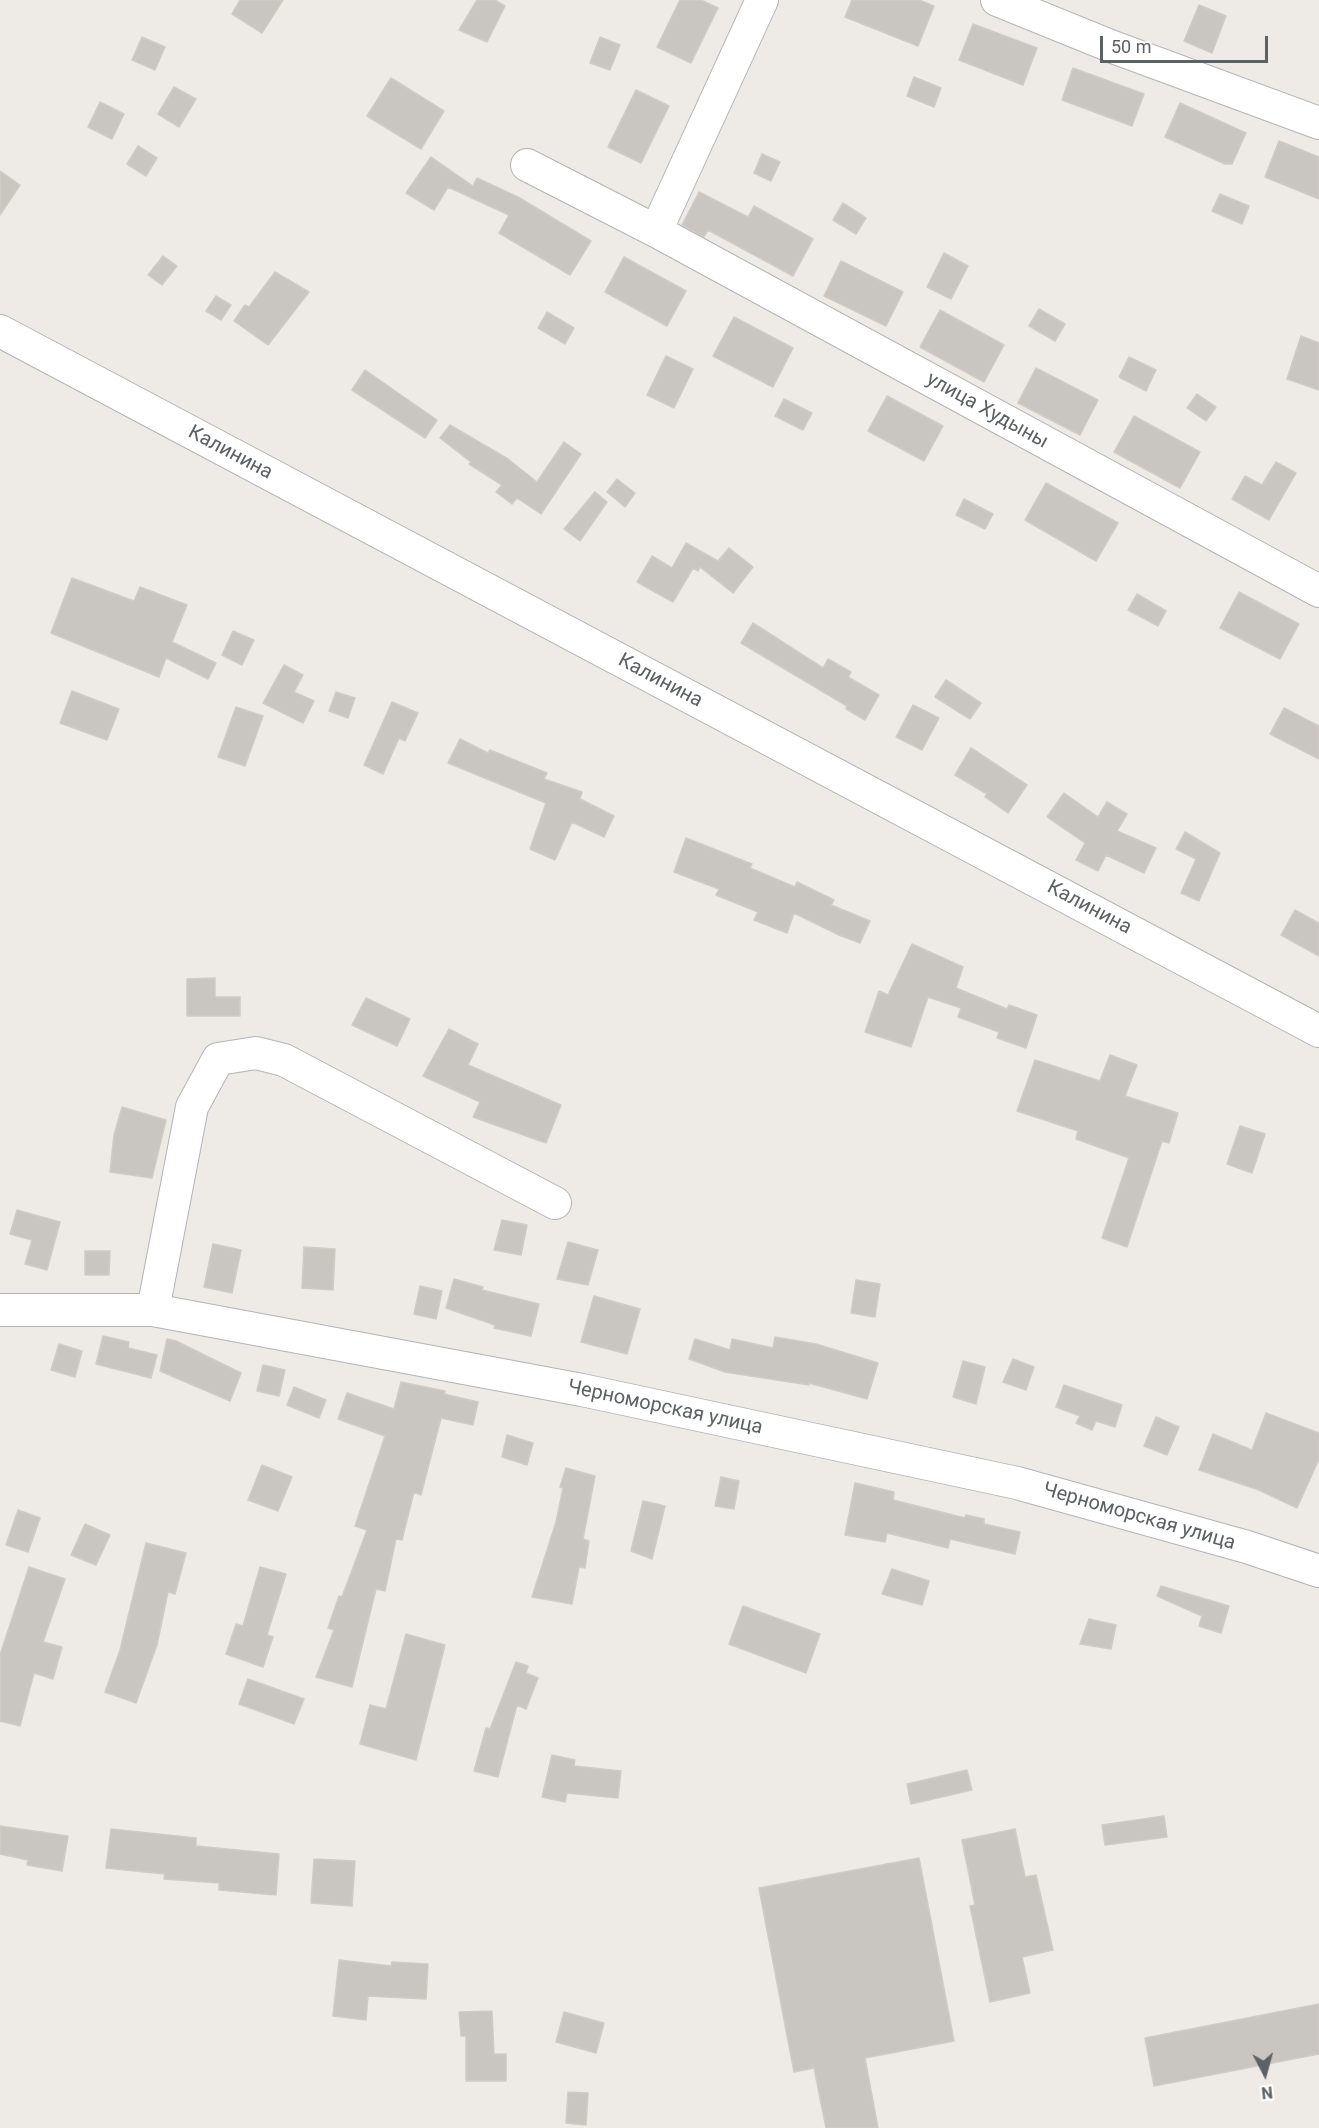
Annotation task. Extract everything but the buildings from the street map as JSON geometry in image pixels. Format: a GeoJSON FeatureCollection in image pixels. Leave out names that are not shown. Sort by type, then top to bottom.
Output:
{"type":"FeatureCollection","features":[{"type":"Feature","properties":{"kind":"street"},"geometry":{"type":"LineString","coordinates":[[656,231],[762,0]]}},
{"type":"Feature","properties":{"kind":"street"},"geometry":{"type":"LineString","coordinates":[[997,0],[1113,47],[1319,123]]}},
{"type":"Feature","properties":{"kind":"street","name":"улица Худыны"},"geometry":{"type":"LineString","coordinates":[[527,165],[656,231],[1319,591]]}},
{"type":"Feature","properties":{"kind":"street","name":"Калинина"},"geometry":{"type":"LineString","coordinates":[[0,331],[1319,1030]]}},
{"type":"Feature","properties":{"kind":"street"},"geometry":{"type":"LineString","coordinates":[[153,1310],[192,1107],[218,1059],[256,1053],[284,1060],[555,1203]]}},
{"type":"Feature","properties":{"kind":"street","name":"Черноморская улица"},"geometry":{"type":"LineString","coordinates":[[0,1311],[153,1310],[582,1390],[1017,1483],[1247,1547],[1319,1571]]}}]}
